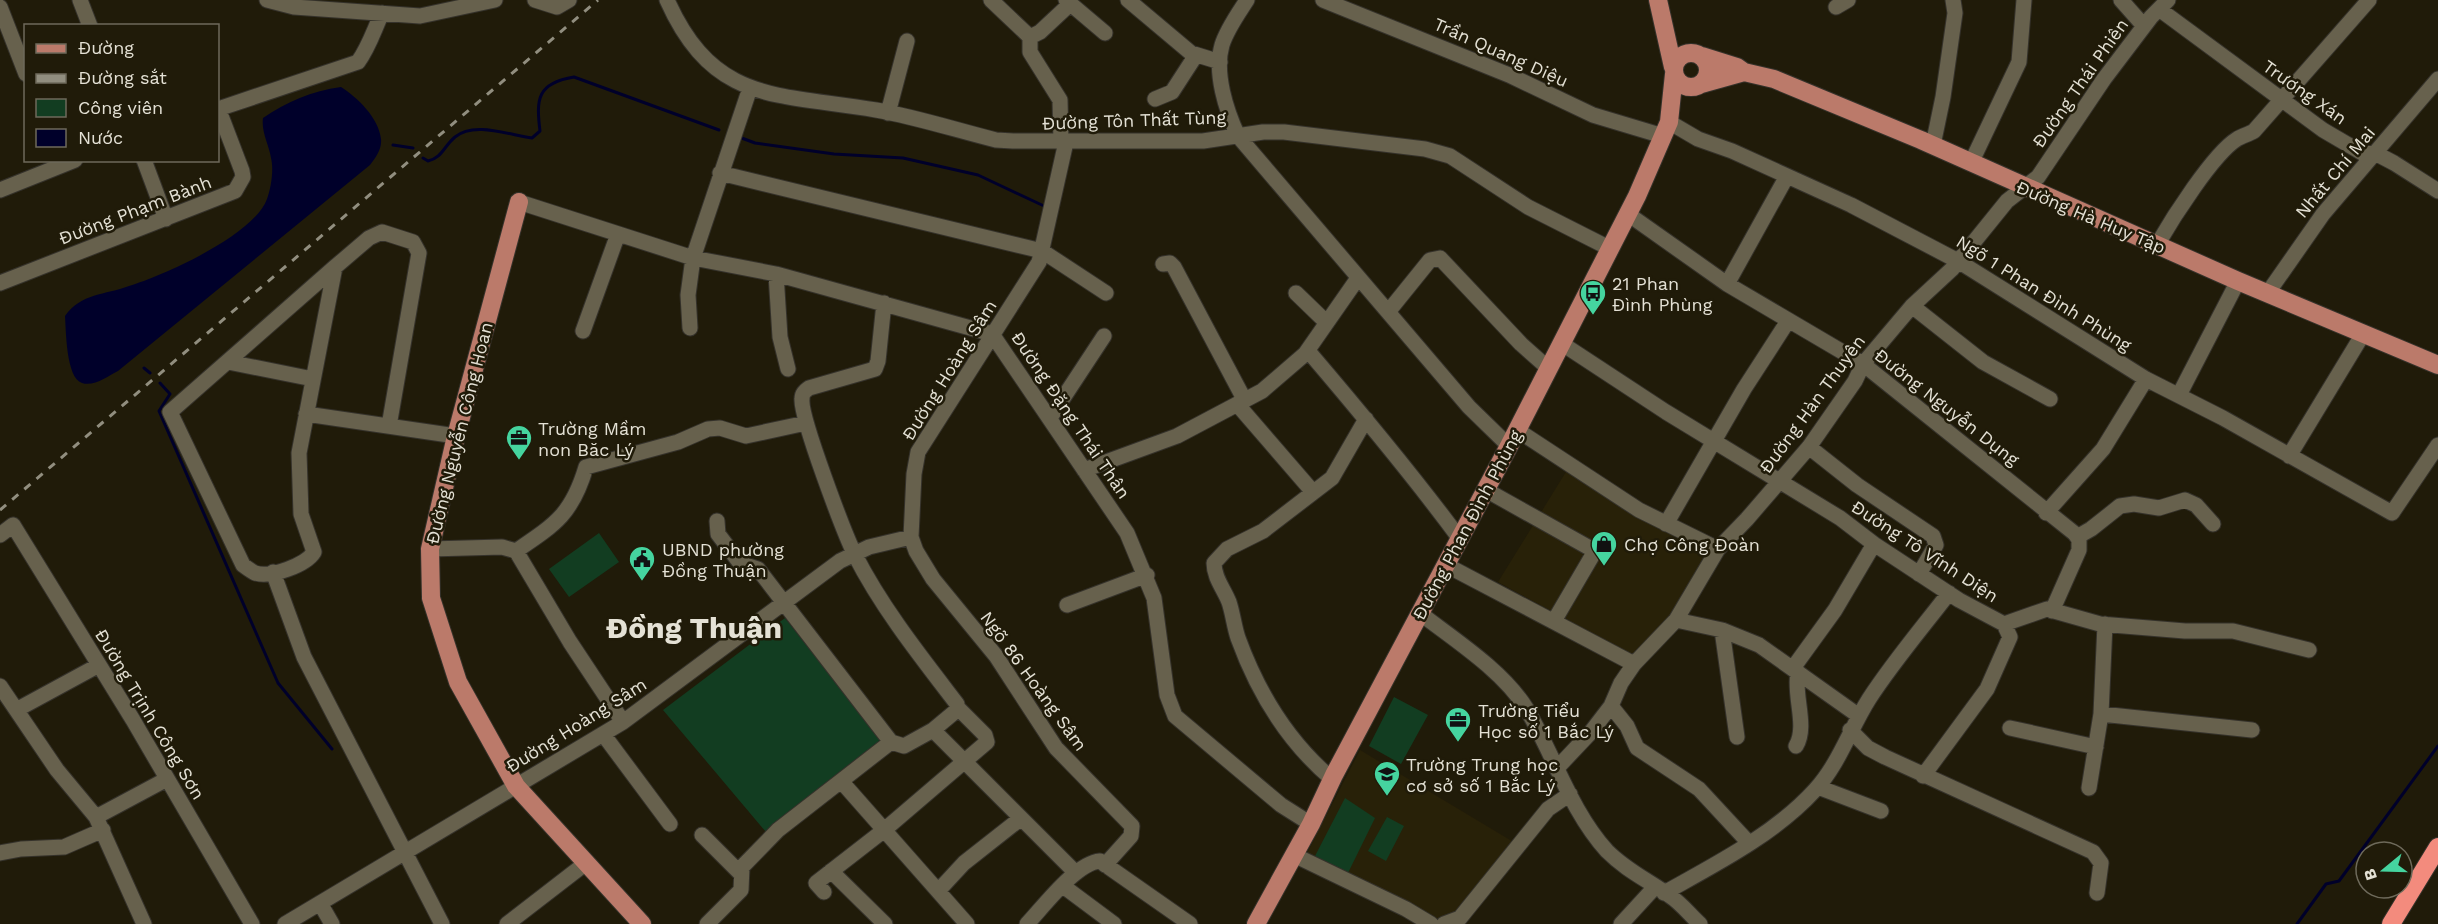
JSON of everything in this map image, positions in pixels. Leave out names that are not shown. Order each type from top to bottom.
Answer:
[{"type":"highway","points":[[2391,924],[2438,847]]},
{"type":"main road","name":"Đường Phan Đình Phùng","points":[[1659,6],[1674,70],[1666,129]]},
{"type":"main road","points":[[1659,6],[1676,36],[1697,54],[1708,71],[1699,85],[1681,84],[1674,70],[1680,56],[1697,54]]},
{"type":"main road","name":"Đường Hà Huy Tập","points":[[1697,54],[1737,67],[1743,72]]},
{"type":"main road","name":"Đường Hà Huy Tập","points":[[1699,85],[1743,72],[1758,73],[1774,79],[1933,145],[2023,188],[2267,294],[2438,365]]},
{"type":"main road","name":"Đường Phan Đình Phùng","points":[[1256,924],[1311,824],[1332,779],[1513,438],[1628,214],[1666,129],[1699,85]]},
{"type":"main road","name":"Đường Nguyễn Công Hoan","points":[[519,202],[456,436],[430,549],[431,598],[458,682],[516,786],[642,924]]},
{"type":"street","points":[[80,0],[89,24]]},
{"type":"street","points":[[267,0],[294,7],[375,9],[420,16],[495,0]]},
{"type":"street","points":[[535,0],[557,7],[569,0]]},
{"type":"street","name":"Đường Tôn Thất Tùng","points":[[667,0],[698,52],[721,73],[750,88],[771,95],[888,113],[996,140],[1203,141],[1238,136],[1469,407],[1513,438],[1666,524],[1718,549]]},
{"type":"street","points":[[991,0],[1029,37],[1040,32],[1072,2],[1105,33]]},
{"type":"street","points":[[1128,0],[1196,55],[1220,62]]},
{"type":"street","points":[[1247,0],[1222,45],[1220,62],[1226,112],[1238,136],[1284,132],[1440,152],[1450,156],[1534,210],[1609,248]]},
{"type":"street","name":"Trần Quang Diệu","points":[[1323,0],[1509,75],[1593,115],[1666,129]]},
{"type":"street","points":[[1933,145],[1943,97],[1954,13],[1953,0]]},
{"type":"street","points":[[1971,163],[2019,62],[2024,0]]},
{"type":"street","points":[[2121,0],[2144,26]]},
{"type":"street","points":[[2157,245],[2176,213],[2224,151],[2236,139],[2254,131],[2370,0]]},
{"type":"street","name":"Đường Thái Phiên","points":[[2023,188],[2038,177],[2084,106],[2163,4]]},
{"type":"street","name":"Trương Xán","points":[[2163,4],[2281,101],[2352,148],[2364,154],[2376,153],[2436,185]]},
{"type":"street","points":[[0,7],[24,69]]},
{"type":"street","points":[[219,108],[358,62],[367,50],[375,9]]},
{"type":"street","name":"Đường Hoàng Sâm","points":[[285,924],[623,722],[840,561],[869,547],[911,537],[914,474],[918,452],[992,334],[1031,277],[1042,251],[1063,142],[1060,100],[1030,52],[1029,37]]},
{"type":"street","points":[[888,113],[907,41]]},
{"type":"street","points":[[1155,99],[1172,92],[1196,55]]},
{"type":"street","name":"Nhất Chí Mai","points":[[2267,294],[2323,214],[2438,80]]},
{"type":"street","points":[[690,328],[688,289],[693,258],[750,88]]},
{"type":"street","name":"Đường Phạm Bành","points":[[1,278],[166,219],[230,193],[240,185],[242,171],[219,111]]},
{"type":"street","name":"Ngõ 1 Phan Đình Phùng","points":[[1666,129],[1698,139],[1787,176],[1851,205],[1958,261],[2146,380],[2179,395],[2391,513],[2438,446]]},
{"type":"street","points":[[145,162],[166,219]]},
{"type":"street","points":[[0,190],[59,163]]},
{"type":"street","points":[[720,173],[1042,251],[1106,293]]},
{"type":"street","points":[[1727,284],[1787,176]]},
{"type":"street","name":"Đường Hàn Thuyên","points":[[1558,767],[1591,732],[1611,706],[1621,683],[1634,664],[1676,620],[1718,549],[1809,447],[1855,381],[1863,364],[1912,306],[1958,261],[2007,201],[2023,188]]},
{"type":"street","name":"Đường Đặng Thái Thân","points":[[519,202],[693,258],[776,274],[992,334],[1127,533],[1147,575],[1154,598],[1167,695],[1175,716],[1281,805],[1311,824]]},
{"type":"street","name":"Đường Nguyễn Dụng","points":[[1628,214],[1727,284],[1863,364],[1937,425],[1970,448],[2077,537]]},
{"type":"street","points":[[335,267],[299,453],[301,514],[314,552],[309,559],[264,575],[254,573],[243,565],[170,412],[335,267],[369,238],[382,232],[413,242],[419,253],[389,426]]},
{"type":"street","points":[[583,331],[618,234]]},
{"type":"street","points":[[1388,312],[1430,260],[1440,258],[1521,344],[1548,368]]},
{"type":"street","points":[[1163,264],[1170,263],[1174,267],[1241,402],[1313,492]]},
{"type":"street","points":[[776,274],[780,337],[788,369]]},
{"type":"street","points":[[1084,470],[1177,436],[1263,390],[1305,354],[1358,278]]},
{"type":"street","points":[[2179,395],[2238,281]]},
{"type":"street","points":[[1296,293],[1326,322]]},
{"type":"street","points":[[824,892],[816,883],[964,764],[987,740],[958,708],[873,586],[855,554],[806,423],[802,399],[804,392],[809,388],[875,369],[878,361],[884,303]]},
{"type":"street","points":[[1912,306],[1983,362],[2050,399]]},
{"type":"street","points":[[1666,524],[1713,441],[1788,321]]},
{"type":"street","points":[[2289,456],[2363,334]]},
{"type":"street","points":[[1050,418],[1104,336]]},
{"type":"street","name":"Đường Tô Vĩnh Diện","points":[[1561,343],[1713,441],[1840,518],[1919,574],[2004,624],[2047,609],[2105,624],[2185,631],[2233,631],[2309,650]]},
{"type":"street","points":[[1305,354],[1309,352],[1366,419],[1460,539]]},
{"type":"street","points":[[228,362],[313,379]]},
{"type":"street","points":[[2046,513],[2103,449],[2146,380]]},
{"type":"street","points":[[306,414],[456,436]]},
{"type":"street","points":[[1332,779],[1302,752],[1271,709],[1239,640],[1229,602],[1216,575],[1215,563],[1232,546],[1272,525],[1332,478],[1366,419]]},
{"type":"street","points":[[516,551],[548,530],[565,513],[577,496],[586,467],[678,442],[708,429],[720,428],[746,435],[806,423]]},
{"type":"street","points":[[1809,447],[1857,485],[1933,536],[1936,545],[1919,574]]},
{"type":"street","points":[[1486,490],[1595,550],[1554,621]]},
{"type":"street","points":[[2052,610],[2079,550],[2077,537],[2120,506],[2128,504],[2159,508],[2185,500],[2196,505],[2213,524]]},
{"type":"street","points":[[717,520],[720,538],[740,563],[758,569],[783,605],[891,742],[904,746],[933,730],[958,708]]},
{"type":"street","name":"Đường Trịnh Công Sơn","points":[[0,535],[13,525],[99,665],[252,924]]},
{"type":"street","name":"Ngõ 86 Hoàng Sâm","points":[[911,537],[933,579],[996,656],[1056,748],[1132,826],[1131,836],[1105,865]]},
{"type":"street","points":[[1796,746],[1801,735],[1796,670],[1874,544]]},
{"type":"street","points":[[430,549],[502,547],[516,551],[570,642],[623,722]]},
{"type":"street","points":[[1446,565],[1634,664]]},
{"type":"street","points":[[273,572],[304,657],[442,924]]},
{"type":"street","points":[[1067,605],[1147,575]]},
{"type":"street","points":[[1621,924],[1659,890],[1749,843],[1794,811],[1818,787],[1829,774],[1859,716],[1949,593]]},
{"type":"street","points":[[1421,614],[1486,666],[1524,706],[1558,767],[1583,819],[1607,850],[1638,878],[1659,890],[1700,924]]},
{"type":"street","points":[[1676,620],[1722,630],[1759,645],[1859,716]]},
{"type":"street","points":[[1923,776],[1987,689],[2010,638],[2004,624]]},
{"type":"street","points":[[2088,788],[2101,714],[2105,624]]},
{"type":"street","points":[[1722,630],[1737,737]]},
{"type":"street","points":[[18,709],[99,665]]},
{"type":"street","points":[[0,686],[18,709],[57,770],[100,824],[144,924]]},
{"type":"street","points":[[1611,706],[1627,726],[1637,748],[1699,789],[1749,843]]},
{"type":"street","points":[[2101,714],[2252,730]]},
{"type":"street","points":[[2010,728],[2096,747]]},
{"type":"street","points":[[933,730],[964,764],[1076,873]]},
{"type":"street","points":[[1850,730],[1868,748],[1923,776],[2093,852],[2101,863],[2097,893]]},
{"type":"street","points":[[603,734],[670,824]]},
{"type":"street","points":[[707,924],[741,890],[742,867],[778,830],[891,742]]},
{"type":"street","points":[[0,853],[21,849],[64,847],[167,779]]},
{"type":"street","points":[[841,781],[967,924]]},
{"type":"street","points":[[1818,787],[1881,811]]},
{"type":"street","points":[[1444,924],[1460,918],[1548,809],[1570,794]]},
{"type":"street","points":[[939,890],[964,863],[1020,819]]},
{"type":"street","points":[[702,835],[741,874]]},
{"type":"street","points":[[1294,855],[1406,909],[1431,924]]},
{"type":"street","points":[[1027,924],[1076,873],[1093,861],[1100,861],[1190,924]]},
{"type":"street","points":[[507,924],[586,863]]},
{"type":"street","points":[[831,871],[885,924]]},
{"type":"street","points":[[1063,886],[1114,924]]},
{"type":"street","points":[[320,903],[332,924]]},
{"type":"shaded area","name":"Chợ Công Đoàn","points":[[1569,467],[1709,552],[1673,615],[1635,657],[1498,582]]},
{"type":"shaded area","name":"Trường Trung học cơ sở số 1 Bắc Lý","points":[[1360,750],[1515,843],[1465,909],[1439,920],[1306,855]]},
{"type":"green space","points":[[599,533],[619,562],[569,597],[549,569]]},
{"type":"green space","points":[[785,618],[883,742],[766,832],[663,710]]},
{"type":"green space","points":[[1394,697],[1428,715],[1401,764],[1369,746]]},
{"type":"green space","points":[[1345,798],[1375,818],[1348,873],[1315,856]]},
{"type":"green space","points":[[1387,817],[1404,826],[1386,861],[1368,851]]},
{"type":"water","points":[[341,87],[354,96],[366,109],[379,131],[381,146],[370,165],[118,371],[91,384],[82,383],[77,379],[70,363],[67,342],[65,316],[71,308],[86,299],[164,273],[207,252],[245,226],[259,213],[267,199],[271,184],[272,163],[263,128],[263,118],[300,98]]},
{"type":"waterway","points":[[423,158],[428,161],[433,159],[455,137],[472,130],[492,130],[532,138],[540,131],[539,101],[546,88],[553,83],[574,77],[719,130]]},
{"type":"waterway","points":[[739,137],[755,143],[834,154],[903,158],[978,175],[1044,206]]},
{"type":"waterway","points":[[393,145],[413,148]]},
{"type":"waterway","points":[[144,368],[150,373]]},
{"type":"waterway","points":[[160,383],[170,394],[159,411],[278,683],[332,749]]},
{"type":"waterway","points":[[2297,924],[2326,884],[2339,881],[2438,746]]},
{"type":"railway","points":[[0,510],[598,0]]},
{"type":"place","name":"21 Phan Đình Phùng","points":[[1593,316]]},
{"type":"place","name":"Trường Mầm non Băc Lý","points":[[519,461]]},
{"type":"place","name":"Chợ Công Đoàn","points":[[1604,567]]},
{"type":"place","name":"UBND phường Đồng Thuận","points":[[642,582]]},
{"type":"place","name":"Trường Tiểu Học số 1 Bắc Lý","points":[[1458,743]]},
{"type":"place","name":"Trường Trung học cơ sở số 1 Bắc Lý","points":[[1387,797]]},
{"type":"district","name":"Đồng Thuận","points":[[694,627]]}]
